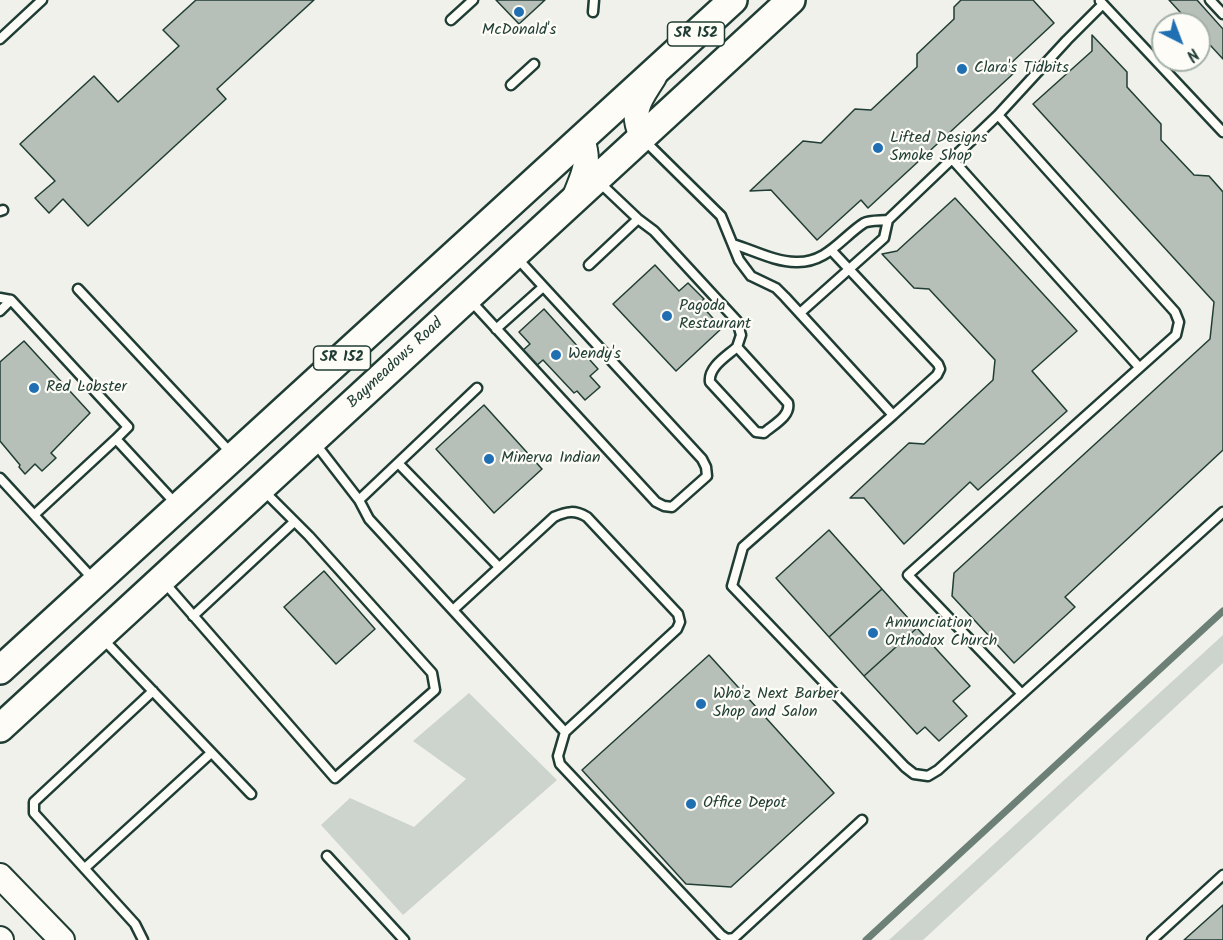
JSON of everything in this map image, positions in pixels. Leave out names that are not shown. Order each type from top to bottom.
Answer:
[{"type":"main road","name":"Baymeadows Road","points":[[0,728],[791,0]]},
{"type":"main road","name":"SR 152","points":[[0,670],[660,68],[724,5]]},
{"type":"main road","points":[[642,137],[635,122],[638,103],[660,68]]},
{"type":"main road","points":[[574,200],[587,164],[587,153],[582,139]]},
{"type":"main road","points":[[0,876],[62,940]]},
{"type":"lane","points":[[0,39],[42,0]]},
{"type":"lane","points":[[451,20],[473,0]]},
{"type":"lane","points":[[592,12],[594,0]]},
{"type":"lane","points":[[1210,0],[1223,14]]},
{"type":"lane","points":[[800,313],[884,238],[888,220],[998,115],[1101,2],[1223,132]]},
{"type":"lane","points":[[511,85],[534,64]]},
{"type":"lane","points":[[998,115],[1175,312],[1179,321],[1176,335],[908,575],[1022,694]]},
{"type":"lane","points":[[642,137],[721,216],[739,260],[751,276],[776,288],[893,415]]},
{"type":"lane","points":[[952,159],[1139,367]]},
{"type":"lane","points":[[597,180],[654,231],[737,321],[741,335],[736,347],[714,368],[709,378],[710,382],[756,432],[764,433],[787,413],[788,403],[736,347]]},
{"type":"lane","points":[[589,265],[638,219]]},
{"type":"lane","points":[[733,244],[777,260],[797,262],[814,260],[832,250],[866,222],[888,220]]},
{"type":"lane","points":[[832,250],[938,364],[940,369],[938,375],[743,547],[732,586],[904,767],[914,774],[928,776],[938,770],[1223,512]]},
{"type":"lane","points":[[468,298],[656,502],[672,507],[698,484],[706,476],[706,467],[702,459],[514,255]]},
{"type":"lane","points":[[496,329],[543,287]]},
{"type":"lane","points":[[78,289],[234,456]]},
{"type":"lane","points":[[0,298],[11,300],[128,428],[34,515]]},
{"type":"lane","points":[[0,311],[11,300]]},
{"type":"lane","points":[[359,500],[477,388]]},
{"type":"lane","points":[[116,439],[178,507]]},
{"type":"lane","points":[[313,440],[359,500],[369,519],[566,732]]},
{"type":"lane","points":[[398,463],[499,567]]},
{"type":"lane","points":[[0,478],[96,582]]},
{"type":"lane","points":[[161,579],[335,778],[435,690],[432,673],[261,487]]},
{"type":"lane","points":[[453,610],[554,517],[566,511],[578,512],[588,517],[678,614],[680,622],[677,629],[566,732],[558,756],[560,764],[721,935],[728,939],[734,938],[862,820]]},
{"type":"lane","points":[[193,616],[294,522]]},
{"type":"lane","points":[[100,635],[251,794]]},
{"type":"lane","points":[[143,940],[135,924],[34,813],[34,802],[153,691]]},
{"type":"lane","points":[[85,868],[211,753]]},
{"type":"lane","points":[[327,856],[404,940]]},
{"type":"lane","points":[[1152,940],[1223,875]]},
{"type":"shaded area","points":[[1223,635],[1223,663],[923,940],[889,940]]},
{"type":"shaded area","points":[[469,693],[557,780],[403,915],[321,825],[350,798],[414,827],[466,779],[413,741]]},
{"type":"building","points":[[196,0],[314,0],[217,89],[226,99],[88,226],[63,199],[49,213],[35,198],[55,181],[20,144],[94,76],[118,102],[179,46],[163,30]]},
{"type":"building","name":"McDonald's","points":[[496,0],[545,0],[519,24]]},
{"type":"building","points":[[961,0],[1033,0],[1054,23],[1009,65],[1015,72],[868,208],[861,200],[817,240],[771,190],[750,191],[803,141],[821,143],[855,109],[871,110],[917,67],[917,54],[954,19],[954,7]]},
{"type":"building","points":[[1169,0],[1197,0],[1208,12],[1180,12]]},
{"type":"building","points":[[1211,16],[1223,29],[1223,59],[1211,46]]},
{"type":"building","points":[[1092,35],[1127,72],[1127,87],[1161,124],[1161,140],[1194,175],[1209,176],[1223,192],[1223,450],[1065,597],[1075,607],[1014,663],[952,596],[954,573],[1210,339],[1214,302],[1033,104],[1092,51]]},
{"type":"building","points":[[955,198],[1077,331],[1032,371],[1067,411],[978,490],[970,482],[904,544],[864,498],[850,498],[909,443],[924,444],[993,380],[995,360],[929,289],[914,288],[882,254],[897,251]]},
{"type":"building","name":"Pagoda Restaurant","points":[[655,265],[679,291],[688,283],[704,299],[699,303],[722,328],[676,371],[613,304]]},
{"type":"building","name":"Wendy's","points":[[544,309],[598,369],[590,376],[600,387],[585,400],[577,391],[574,393],[543,360],[536,366],[522,351],[530,344],[519,332]]},
{"type":"building","name":"Red Lobster","points":[[24,341],[90,413],[51,453],[56,458],[42,471],[35,464],[25,474],[0,441],[0,362]]},
{"type":"building","name":"Minerva Indian","points":[[484,405],[542,469],[494,513],[436,449]]},
{"type":"building","points":[[829,530],[882,589],[829,637],[776,578]]},
{"type":"building","points":[[324,571],[375,629],[336,664],[284,607]]},
{"type":"building","name":"Annunciation Orthodox Church","points":[[882,589],[917,628],[864,676],[829,637]]},
{"type":"building","points":[[917,628],[970,686],[953,701],[967,716],[939,741],[925,727],[917,734],[864,676]]},
{"type":"building","points":[[709,655],[834,793],[731,887],[686,884],[582,770]]},
{"type":"building","points":[[1223,905],[1223,940],[1184,940]]},
{"type":"waterway","points":[[866,940],[1223,611]]},
{"type":"place","name":"McDonald's","points":[[519,12]]},
{"type":"place","name":"Clara's Tidbits","points":[[962,69]]},
{"type":"place","name":"Lifted Designs Smoke Shop","points":[[878,148]]},
{"type":"place","name":"Pagoda Restaurant","points":[[667,316]]},
{"type":"place","name":"Wendy's","points":[[556,355]]},
{"type":"place","name":"Red Lobster","points":[[34,388]]},
{"type":"place","name":"Minerva Indian","points":[[489,459]]},
{"type":"place","name":"Annunciation Orthodox Church","points":[[873,633]]},
{"type":"place","name":"Who'z Next Barber Shop and Salon","points":[[701,704]]},
{"type":"place","name":"Office Depot","points":[[691,804]]}]
